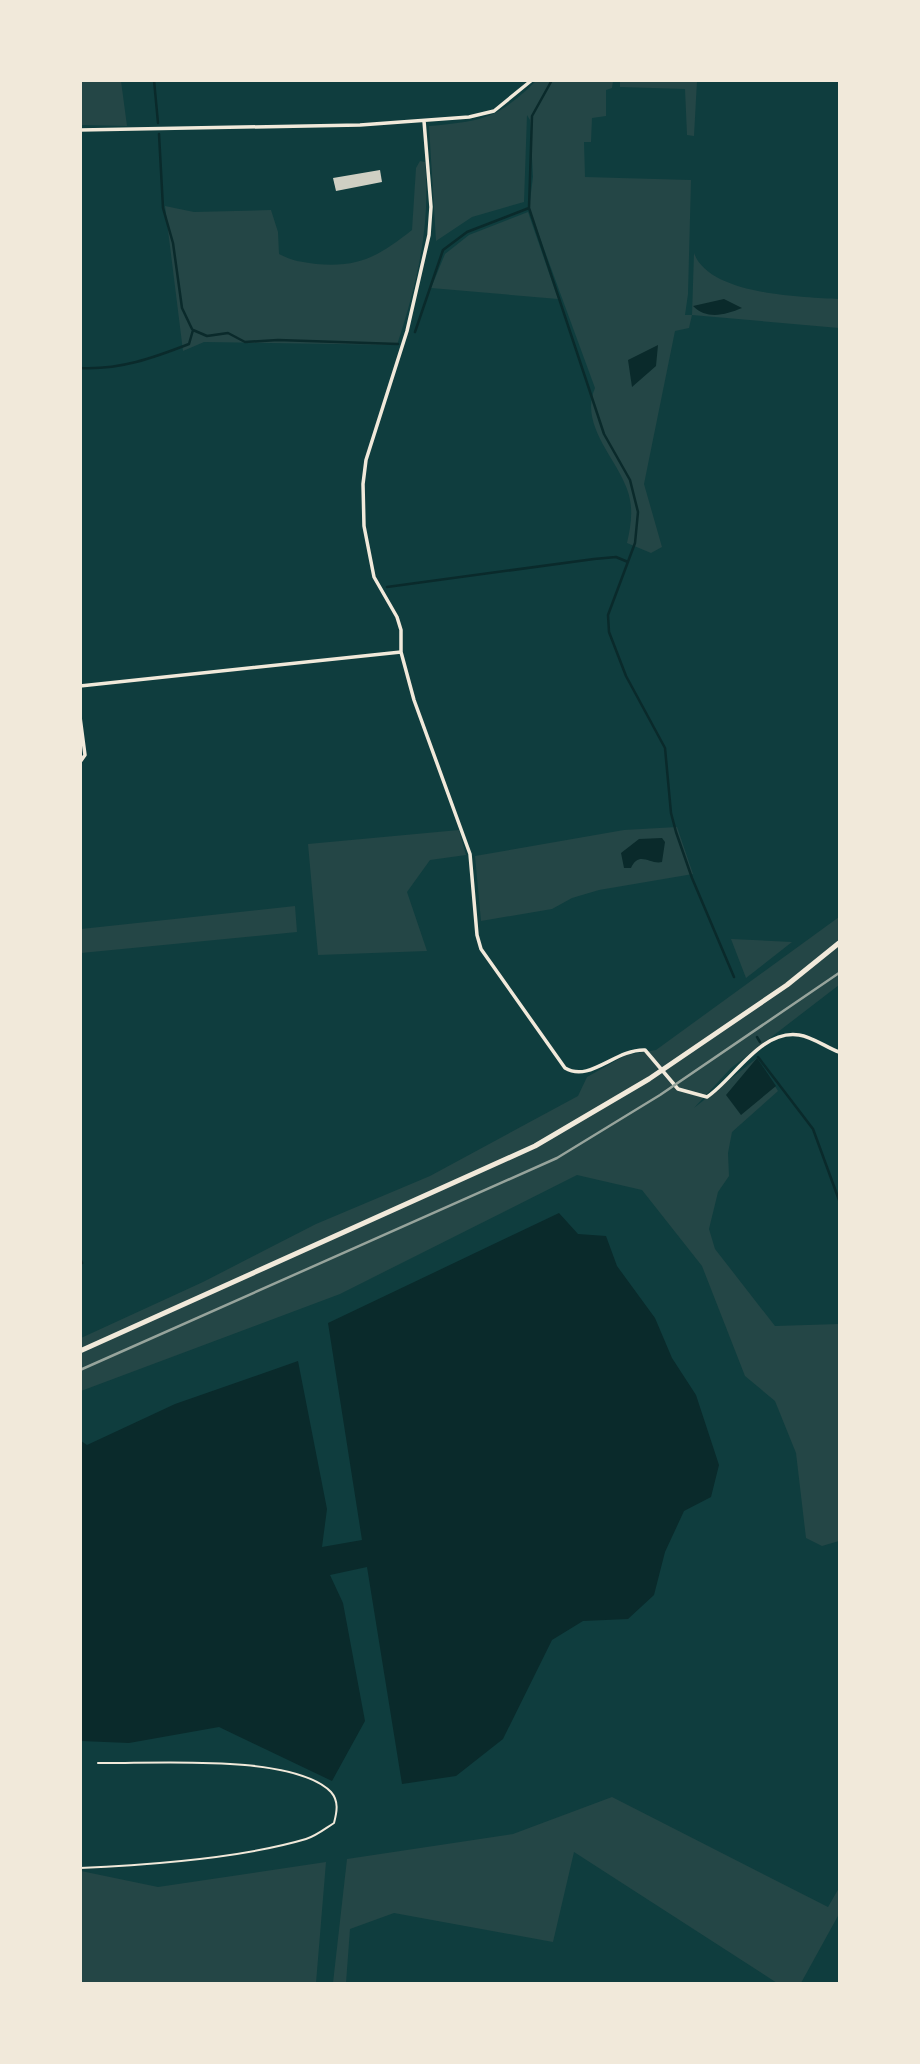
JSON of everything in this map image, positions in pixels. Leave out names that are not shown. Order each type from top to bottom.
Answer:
[{"type":"main road","points":[[80,1351],[489,1169],[582,1120],[676,1062],[787,985],[839,943]]},
{"type":"street","points":[[80,130],[360,125],[424,121],[494,111],[532,80]]},
{"type":"street","points":[[424,121],[432,206],[429,235],[419,287],[372,441],[363,484],[367,555],[374,576],[397,617],[401,630],[401,652],[414,700],[470,855],[477,935],[481,949],[565,1068],[573,1073],[589,1071],[626,1050],[645,1049],[678,1089],[707,1097],[755,1052],[785,1036],[803,1036],[839,1052]]},
{"type":"street","points":[[80,686],[401,652]]},
{"type":"street","points":[[80,718],[85,755],[80,762]]},
{"type":"lane","points":[[80,1868],[203,1856],[309,1838],[334,1822],[338,1808],[332,1793],[308,1778],[254,1766],[195,1760],[98,1763]]},
{"type":"shaded area","points":[[81,80],[121,81],[127,126],[81,125]]},
{"type":"shaded area","points":[[536,81],[613,81],[612,88],[606,90],[606,116],[592,118],[591,142],[584,142],[585,177],[691,180],[685,315],[692,315],[689,328],[675,331],[644,484],[662,547],[651,553],[627,543],[631,503],[627,489],[595,428],[591,401],[595,388],[529,208],[533,177],[530,120],[527,115],[524,202],[472,217],[436,241],[429,126],[488,116],[510,103]]},
{"type":"shaded area","points":[[620,81],[697,81],[694,136],[687,135],[685,89],[620,87]]},
{"type":"shaded area","points":[[420,161],[425,162],[424,232],[411,300],[397,345],[204,342],[183,351],[165,206],[194,212],[271,210],[278,232],[279,254],[306,263],[331,265],[357,262],[389,247],[412,230],[416,168]]},
{"type":"shaded area","points":[[528,212],[558,299],[431,288],[445,254],[469,235]]},
{"type":"shaded area","points":[[694,253],[703,267],[718,278],[736,285],[780,295],[839,299],[839,328],[692,315]]},
{"type":"shaded area","points":[[724,299],[742,308],[710,315],[693,306]]},
{"type":"shaded area","points":[[658,345],[656,366],[632,387],[628,360]]},
{"type":"shaded area","points":[[677,827],[693,874],[599,890],[572,898],[552,909],[481,921],[475,856],[624,830]]},
{"type":"shaded area","points":[[459,830],[466,855],[430,860],[407,892],[427,951],[318,955],[308,844]]},
{"type":"shaded area","points":[[662,838],[665,842],[662,862],[641,859],[631,868],[624,868],[621,853],[639,839]]},
{"type":"shaded area","points":[[295,906],[297,932],[81,953],[81,929]]},
{"type":"shaded area","points":[[839,917],[839,985],[731,1068],[694,1108],[757,1058],[778,1091],[732,1132],[728,1153],[729,1176],[718,1192],[709,1229],[715,1249],[775,1326],[839,1324],[839,1541],[822,1546],[806,1538],[796,1453],[775,1401],[745,1376],[702,1266],[642,1190],[577,1175],[340,1294],[81,1391],[81,1338],[203,1282],[316,1224],[430,1176],[578,1096],[587,1077],[626,1055],[656,1050]]},
{"type":"shaded area","points":[[731,939],[792,942],[746,978]]},
{"type":"shaded area","points":[[757,1058],[776,1086],[741,1115],[726,1095]]},
{"type":"shaded area","points":[[559,1213],[578,1234],[606,1236],[617,1266],[655,1318],[672,1358],[696,1395],[719,1465],[711,1497],[684,1511],[665,1552],[654,1595],[628,1619],[583,1621],[552,1640],[503,1739],[456,1776],[402,1784],[367,1567],[330,1575],[343,1603],[365,1721],[332,1781],[219,1727],[129,1743],[81,1741],[81,1441],[87,1445],[175,1404],[298,1361],[327,1509],[322,1547],[362,1540],[328,1323]]},
{"type":"shaded area","points":[[612,1797],[828,1907],[839,1888],[839,1914],[801,1983],[777,1983],[574,1852],[553,1942],[394,1913],[350,1929],[346,1983],[333,1983],[347,1859],[513,1834]]},
{"type":"shaded area","points":[[326,1862],[316,1983],[81,1983],[81,1871],[158,1887]]},
{"type":"building","points":[[380,170],[382,182],[336,191],[333,178]]},
{"type":"waterway","points":[[154,80],[158,123]]},
{"type":"waterway","points":[[415,332],[443,250],[467,232],[529,208],[532,116],[552,80]]},
{"type":"waterway","points":[[159,134],[163,208],[173,243],[182,308],[192,329]]},
{"type":"waterway","points":[[529,208],[604,434],[630,480],[638,512],[635,543],[608,615],[609,632],[626,676],[665,748],[671,813],[676,832],[692,878],[734,977]]},
{"type":"waterway","points":[[80,368],[123,365],[162,354],[189,344],[193,330],[207,336],[228,333],[245,342],[278,340],[398,344]]},
{"type":"waterway","points":[[387,587],[594,559],[616,557],[628,562]]},
{"type":"waterway","points":[[757,1037],[760,1042]]},
{"type":"waterway","points":[[758,1057],[813,1129],[839,1200]]},
{"type":"waterway","points":[[80,1258],[82,1263]]},
{"type":"railway","points":[[80,1370],[557,1158],[660,1095],[839,973]]}]
